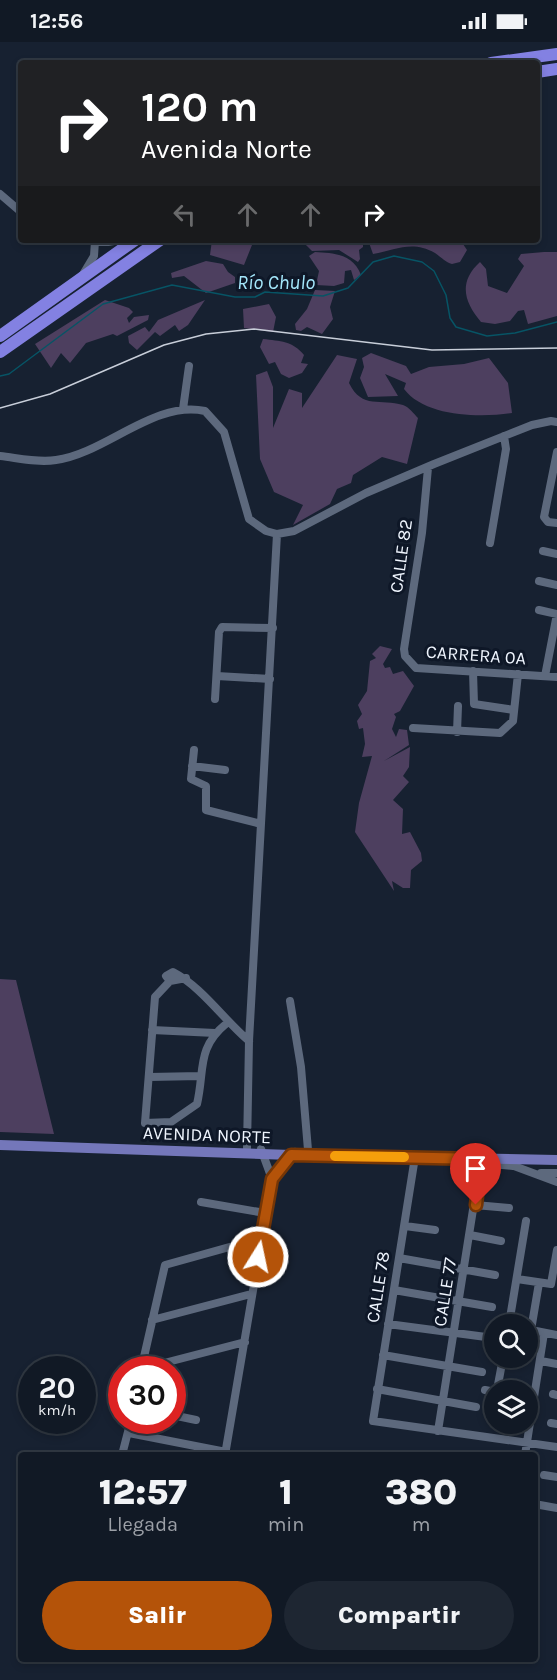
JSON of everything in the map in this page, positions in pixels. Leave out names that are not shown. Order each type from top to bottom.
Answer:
[{"type":"highway","points":[[513,60],[557,54]]},
{"type":"highway","points":[[540,72],[557,69]]},
{"type":"highway","points":[[0,336],[131,243]]},
{"type":"highway","points":[[0,352],[156,243]]},
{"type":"main road","name":"AVENIDA NORTE","points":[[0,1140],[247,1148],[262,1151]]},
{"type":"main road","name":"AVENIDA NORTE","points":[[0,1145],[557,1155]]},
{"type":"main road","name":"AVENIDA NORTE","points":[[299,1152],[481,1161],[557,1160]]},
{"type":"street","points":[[0,194],[18,209]]},
{"type":"street","points":[[82,278],[83,270],[94,256],[91,243]]},
{"type":"street","points":[[183,409],[189,366]]},
{"type":"street","points":[[0,456],[55,460],[83,453],[158,417],[183,409],[204,411],[218,423],[224,432],[246,514],[253,523],[266,531],[277,534],[294,531],[366,493],[504,436],[532,425],[557,422]]},
{"type":"street","points":[[490,543],[506,449],[504,436]]},
{"type":"street","points":[[557,452],[546,520],[557,523]]},
{"type":"street","name":"CALLE 82","points":[[405,649],[431,466]]},
{"type":"street","points":[[247,1148],[249,1041],[277,534]]},
{"type":"street","points":[[543,551],[557,554]]},
{"type":"street","points":[[539,581],[557,585]]},
{"type":"street","points":[[539,610],[557,614],[545,676]]},
{"type":"street","points":[[215,699],[219,632],[222,627],[273,628]]},
{"type":"street","name":"CARRERA 0A","points":[[405,649],[405,656],[416,668],[557,677]]},
{"type":"street","points":[[473,671],[474,704],[514,710]]},
{"type":"street","points":[[413,728],[500,733],[510,726],[518,674]]},
{"type":"street","points":[[217,676],[270,680]]},
{"type":"street","points":[[457,732],[458,706]]},
{"type":"street","points":[[194,750],[191,780],[206,788],[207,811],[261,824]]},
{"type":"street","points":[[192,766],[225,770]]},
{"type":"street","points":[[227,1023],[214,1033],[201,1059],[197,1104],[171,1122],[145,1123],[155,997],[170,981],[186,978],[227,1023],[249,1041]]},
{"type":"street","points":[[272,1179],[299,1152],[301,1067],[290,1001]]},
{"type":"street","points":[[152,1030],[214,1033]]},
{"type":"street","points":[[149,1077],[200,1076]]},
{"type":"street","points":[[226,1452],[272,1179],[262,1151]]},
{"type":"street","name":"CALLE 78","points":[[415,1157],[373,1421],[438,1431]]},
{"type":"street","points":[[504,1159],[514,1166]]},
{"type":"street","points":[[481,1161],[514,1166],[557,1182]]},
{"type":"street","name":"CALLE 77","points":[[438,1431],[466,1269],[481,1161]]},
{"type":"street","points":[[534,1173],[557,1173]]},
{"type":"street","points":[[201,1202],[266,1213]]},
{"type":"street","points":[[476,1205],[509,1208]]},
{"type":"street","points":[[511,1314],[526,1221]]},
{"type":"street","points":[[405,1226],[435,1230]]},
{"type":"street","points":[[470,1235],[501,1241]]},
{"type":"street","points":[[144,1356],[165,1265],[262,1238]]},
{"type":"street","points":[[517,1279],[551,1284],[557,1250]]},
{"type":"street","points":[[399,1258],[495,1275]]},
{"type":"street","points":[[539,1283],[531,1330],[557,1335]]},
{"type":"street","points":[[394,1290],[492,1307]]},
{"type":"street","points":[[152,1320],[251,1294]]},
{"type":"street","points":[[388,1324],[484,1337]]},
{"type":"street","points":[[525,1452],[544,1333]]},
{"type":"street","points":[[186,1357],[245,1342]]},
{"type":"street","points":[[383,1355],[482,1372]]},
{"type":"street","points":[[541,1361],[557,1364]]},
{"type":"street","points":[[377,1389],[445,1399],[476,1407]]},
{"type":"street","points":[[186,1418],[196,1420]]},
{"type":"street","points":[[438,1431],[557,1447]]},
{"type":"street","points":[[123,1452],[129,1434]]},
{"type":"street","points":[[134,1434],[217,1452]]},
{"type":"street","points":[[544,1475],[557,1478]]},
{"type":"street","points":[[540,1505],[557,1508]]},
{"type":"shaded area","points":[[212,243],[253,243],[244,265],[210,255]]},
{"type":"shaded area","points":[[304,243],[363,243],[363,247],[359,250],[358,262],[339,250],[312,251]]},
{"type":"shaded area","points":[[369,243],[462,243],[467,250],[460,262],[452,264],[435,253],[419,247],[404,247],[373,254]]},
{"type":"shaded area","points":[[315,252],[336,254],[348,259],[358,268],[361,275],[354,280],[351,270],[345,271],[344,283],[334,286],[316,285],[319,271],[309,256]]},
{"type":"shaded area","points":[[557,252],[557,316],[528,324],[524,310],[518,311],[510,321],[495,324],[481,322],[467,300],[466,292],[468,277],[480,262],[486,269],[488,286],[507,293],[524,266],[518,259],[521,254]]},
{"type":"shaded area","points":[[206,261],[223,264],[235,277],[235,283],[206,293],[184,276],[172,278],[171,273]]},
{"type":"shaded area","points":[[315,290],[335,291],[330,307],[333,319],[322,334],[307,327],[301,331],[296,330],[295,324],[307,309]]},
{"type":"shaded area","points":[[105,300],[129,308],[133,312],[127,318],[129,323],[134,317],[149,315],[148,320],[117,336],[113,334],[86,343],[70,363],[61,353],[51,368],[35,344]]},
{"type":"shaded area","points":[[205,300],[188,325],[179,331],[175,325],[160,336],[155,332],[137,350],[129,343],[128,336],[145,327],[149,332],[158,320]]},
{"type":"shaded area","points":[[269,304],[276,317],[273,332],[244,328],[243,309]]},
{"type":"shaded area","points":[[263,339],[286,342],[300,350],[304,355],[301,363],[308,364],[302,373],[289,378],[281,374],[275,362],[269,364],[260,347]]},
{"type":"shaded area","points":[[371,353],[406,366],[411,374],[429,367],[464,364],[489,358],[508,383],[512,413],[470,415],[439,410],[413,398],[404,389],[406,383],[385,374],[398,396],[368,397],[360,378],[364,367],[362,358]]},
{"type":"shaded area","points":[[337,355],[357,359],[349,383],[360,397],[373,402],[403,405],[418,418],[407,464],[382,457],[353,475],[351,483],[337,489],[330,504],[293,525],[303,505],[274,492],[260,459],[256,375],[267,371],[273,387],[273,428],[289,389],[302,393],[302,408]]},
{"type":"shaded area","points":[[380,646],[392,649],[383,664],[385,668],[390,667],[393,674],[403,671],[414,686],[400,711],[394,714],[396,717],[392,729],[396,737],[399,729],[407,730],[409,745],[384,761],[410,747],[409,767],[403,776],[409,782],[393,800],[403,809],[402,834],[410,832],[421,853],[422,861],[411,870],[410,888],[403,888],[392,881],[394,891],[355,832],[359,803],[372,756],[362,757],[365,744],[363,728],[359,729],[357,721],[362,714],[358,705],[367,691],[370,661],[376,658],[372,654]]},
{"type":"shaded area","points":[[0,979],[16,980],[54,1134],[0,1132]]},
{"type":"waterway","name":"Río Chulo","points":[[0,376],[9,374],[103,304],[172,285],[235,297],[255,297],[265,292],[323,296],[348,288],[373,262],[394,256],[422,262],[434,271],[446,295],[450,318],[456,327],[487,336],[515,333],[557,322]]},
{"type":"railway","points":[[0,408],[50,394],[164,345],[206,334],[254,329],[432,350],[557,348]]},
{"type":"slow traffic","points":[[335,1156],[404,1157]]},
{"type":"route","points":[[258,1257],[272,1179],[291,1155],[481,1159],[476,1205]]}]
